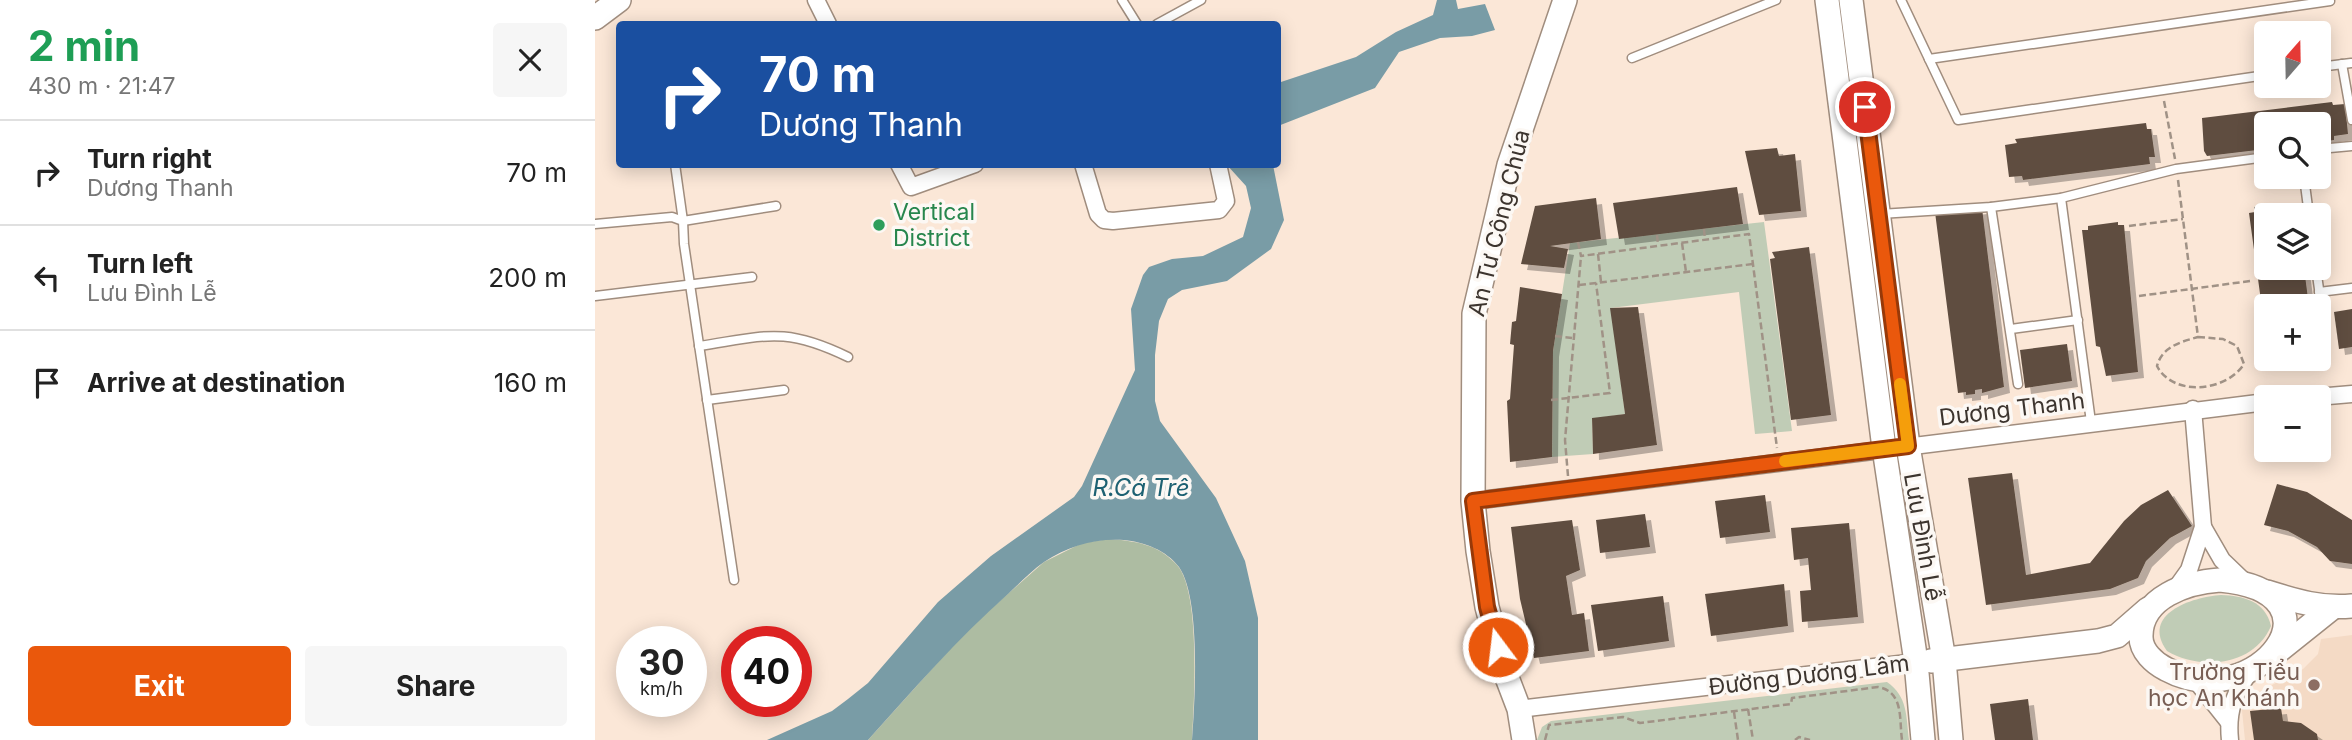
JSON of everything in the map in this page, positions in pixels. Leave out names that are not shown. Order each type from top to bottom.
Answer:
[{"type":"street","points":[[595,18],[619,0]]},
{"type":"street","points":[[816,0],[826,21]]},
{"type":"street","name":"An Tư Công Chúa","points":[[1524,740],[1519,709],[1503,667],[1487,607],[1473,501],[1473,314],[1509,165],[1566,0]]},
{"type":"street","name":"Lưu Đình Lễ","points":[[1827,0],[1884,448],[1916,662],[1923,740]]},
{"type":"street","name":"Lưu Đình Lễ","points":[[1851,0],[1908,446],[1944,660],[1951,740]]},
{"type":"street","points":[[904,168],[911,187],[964,168]]},
{"type":"street","points":[[1084,168],[1098,214],[1104,220],[1113,221],[1219,210],[1226,201],[1219,168]]},
{"type":"street","points":[[2331,396],[2352,394]]},
{"type":"street","name":"Dương Thanh","points":[[1473,501],[2254,403]]},
{"type":"street","points":[[2174,591],[2192,563],[2203,527],[2193,409]]},
{"type":"street","points":[[2203,527],[2222,560],[2279,604],[2285,619],[2284,639],[2239,689],[2228,721],[2230,740]]},
{"type":"street","points":[[2220,580],[2342,607],[2263,662],[2232,677],[2193,677],[2163,668],[2146,653],[2141,641],[2142,623],[2154,606],[2174,591],[2201,581],[2220,580]]},
{"type":"street","name":"Đường Dương Lâm","points":[[1519,709],[2098,641],[2117,635],[2154,606]]},
{"type":"street","name":"Đường Dương Lâm","points":[[2098,641],[2163,668]]},
{"type":"street","points":[[2193,677],[2228,721]]},
{"type":"lane","points":[[1122,0],[1135,21]]},
{"type":"lane","points":[[1162,21],[1201,0]]},
{"type":"lane","points":[[1632,58],[1776,0]]},
{"type":"lane","points":[[1901,0],[1958,120],[2254,77]]},
{"type":"lane","points":[[1929,59],[2330,1]]},
{"type":"lane","points":[[2347,63],[2352,120]]},
{"type":"lane","points":[[2331,148],[2352,146]]},
{"type":"lane","points":[[1880,214],[2061,198],[2176,169],[2254,159]]},
{"type":"lane","points":[[676,168],[690,287],[734,580]]},
{"type":"lane","points":[[2061,198],[2091,422]]},
{"type":"lane","points":[[595,225],[672,217],[683,221],[776,206]]},
{"type":"lane","points":[[1991,206],[2018,384]]},
{"type":"lane","points":[[595,296],[690,287],[752,277]]},
{"type":"lane","points":[[2318,280],[2319,292],[2352,288]]},
{"type":"lane","points":[[2011,329],[2078,320]]},
{"type":"lane","points":[[699,346],[790,335],[816,342],[848,357]]},
{"type":"lane","points":[[707,400],[784,390]]},
{"type":"path","points":[[2162,90],[2176,169],[2198,337]]},
{"type":"path","points":[[2129,226],[2183,219]]},
{"type":"path","points":[[1704,229],[1705,240]]},
{"type":"path","points":[[1581,256],[1749,234],[1779,462]]},
{"type":"path","points":[[1657,235],[1658,246]]},
{"type":"path","points":[[1570,489],[1565,440],[1581,256],[1578,242]]},
{"type":"path","points":[[1682,243],[1686,272]]},
{"type":"path","points":[[1598,254],[1601,283]]},
{"type":"path","points":[[1578,286],[1753,264]]},
{"type":"path","points":[[2139,296],[2250,281]]},
{"type":"path","points":[[1551,400],[1610,393],[1596,283]]},
{"type":"path","points":[[1555,336],[1572,338]]},
{"type":"path","points":[[2198,337],[2223,338],[2237,346],[2244,364],[2239,372],[2216,384],[2199,387],[2178,385],[2165,379],[2157,366],[2162,353],[2176,343],[2198,337]]},
{"type":"path","points":[[1545,740],[1549,724],[1623,717],[1640,723],[1791,704],[1792,698],[1878,687],[1890,690],[1897,698],[1902,740]]},
{"type":"path","points":[[1748,709],[1753,740]]},
{"type":"path","points":[[1734,712],[1738,740]]},
{"type":"path","points":[[1794,740],[1799,737],[1810,740]]},
{"type":"shaded area","name":"Trường Tiểu học An Khánh","points":[[2352,635],[2352,740],[2245,740],[2241,701],[2303,669],[2318,654],[2321,639]]},
{"type":"green space","points":[[1764,222],[1792,431],[1755,434],[1739,292],[1611,308],[1625,414],[1592,419],[1593,454],[1552,457],[1553,351],[1570,243]]},
{"type":"green space","points":[[1109,539],[1137,543],[1162,552],[1177,565],[1185,579],[1193,622],[1192,740],[868,740],[967,630],[1044,562],[1082,543]]},
{"type":"green space","points":[[2221,595],[2238,597],[2259,605],[2271,626],[2263,639],[2240,657],[2225,661],[2195,661],[2167,651],[2160,638],[2160,627],[2165,618],[2184,604]]},
{"type":"green space","points":[[1887,682],[1902,701],[1909,740],[1537,740],[1542,727],[1551,721]]},
{"type":"water","points":[[1437,0],[1456,0],[1458,9],[1485,4],[1495,30],[1472,36],[1440,38],[1399,52],[1375,88],[1281,125],[1281,82],[1356,57],[1396,32],[1433,15]]},
{"type":"water","name":"R.Cá Trê","points":[[1230,168],[1274,168],[1284,220],[1271,249],[1227,281],[1182,290],[1168,299],[1159,321],[1155,355],[1155,401],[1160,421],[1216,498],[1245,561],[1258,618],[1258,740],[1192,740],[1195,650],[1191,602],[1186,582],[1174,561],[1161,552],[1139,543],[1113,540],[1072,547],[1034,569],[953,647],[868,740],[767,740],[832,711],[848,699],[868,683],[938,602],[991,556],[1074,497],[1082,486],[1135,370],[1131,309],[1143,275],[1149,267],[1172,259],[1203,256],[1243,237],[1251,208],[1246,186]]},
{"type":"building","points":[[2332,102],[2333,105],[2345,104],[2348,134],[2334,136],[2334,140],[2331,140],[2331,112],[2254,112],[2254,150],[2207,156],[2204,151],[2202,118]]},
{"type":"building","points":[[2146,123],[2147,129],[2151,129],[2155,157],[2149,157],[2150,164],[2023,180],[2022,176],[2009,177],[2005,145],[2017,143],[2015,139]]},
{"type":"building","points":[[1777,148],[1779,156],[1795,154],[1801,211],[1759,215],[1745,151]]},
{"type":"building","points":[[1737,187],[1743,224],[1619,239],[1613,203]]},
{"type":"building","points":[[1596,198],[1601,239],[1550,246],[1568,249],[1564,268],[1521,264],[1535,206]]},
{"type":"building","points":[[1982,208],[2004,387],[1982,393],[1982,389],[1975,390],[1975,394],[1966,395],[1966,392],[1958,393],[1935,212]]},
{"type":"building","points":[[2254,212],[2254,250],[2249,213]]},
{"type":"building","points":[[2118,222],[2118,225],[2124,225],[2138,372],[2106,376],[2100,347],[2096,346],[2082,230],[2088,230],[2088,226]]},
{"type":"building","points":[[1809,247],[1831,415],[1791,420],[1770,259],[1775,258],[1772,252]]},
{"type":"building","points":[[2258,280],[2306,280],[2307,294],[2260,294]]},
{"type":"building","points":[[1520,287],[1562,294],[1553,351],[1552,457],[1510,462],[1507,401],[1510,399],[1514,345],[1510,344]]},
{"type":"building","points":[[1638,307],[1657,445],[1593,454],[1592,418],[1625,414],[1610,308]]},
{"type":"building","points":[[2352,309],[2352,347],[2339,349],[2334,312]]},
{"type":"building","points":[[2067,344],[2072,381],[2025,388],[2020,350]]},
{"type":"building","points":[[2012,473],[2026,575],[2090,563],[2124,521],[2141,505],[2168,490],[2192,526],[2170,538],[2146,561],[2138,578],[2110,589],[1986,605],[1968,478]]},
{"type":"building","points":[[2277,484],[2307,492],[2352,520],[2352,564],[2330,561],[2317,547],[2288,531],[2264,525]]},
{"type":"building","points":[[1765,495],[1770,532],[1720,538],[1715,501]]},
{"type":"building","points":[[1645,514],[1650,547],[1600,553],[1596,520]]},
{"type":"building","points":[[1572,520],[1580,570],[1566,576],[1572,615],[1584,613],[1589,651],[1534,658],[1520,599],[1511,527]]},
{"type":"building","points":[[1849,523],[1858,617],[1802,622],[1800,591],[1811,590],[1808,558],[1794,560],[1791,528]]},
{"type":"building","points":[[1784,584],[1788,626],[1711,636],[1705,594]]},
{"type":"building","points":[[1663,596],[1669,641],[1598,651],[1591,605]]},
{"type":"building","points":[[2028,699],[2033,740],[1995,740],[1990,704]]},
{"type":"building","points":[[2281,708],[2283,721],[2301,723],[2317,734],[2318,740],[2254,740],[2250,711]]},
{"type":"slow traffic","points":[[1785,461],[1908,446],[1900,384]]},
{"type":"place","name":"Vertical District","points":[[879,225]]},
{"type":"place","name":"Trường Tiểu học An Khánh","points":[[2314,685]]},
{"type":"route","points":[[1498,647],[1487,607],[1473,501],[1908,446],[1865,107]]}]
